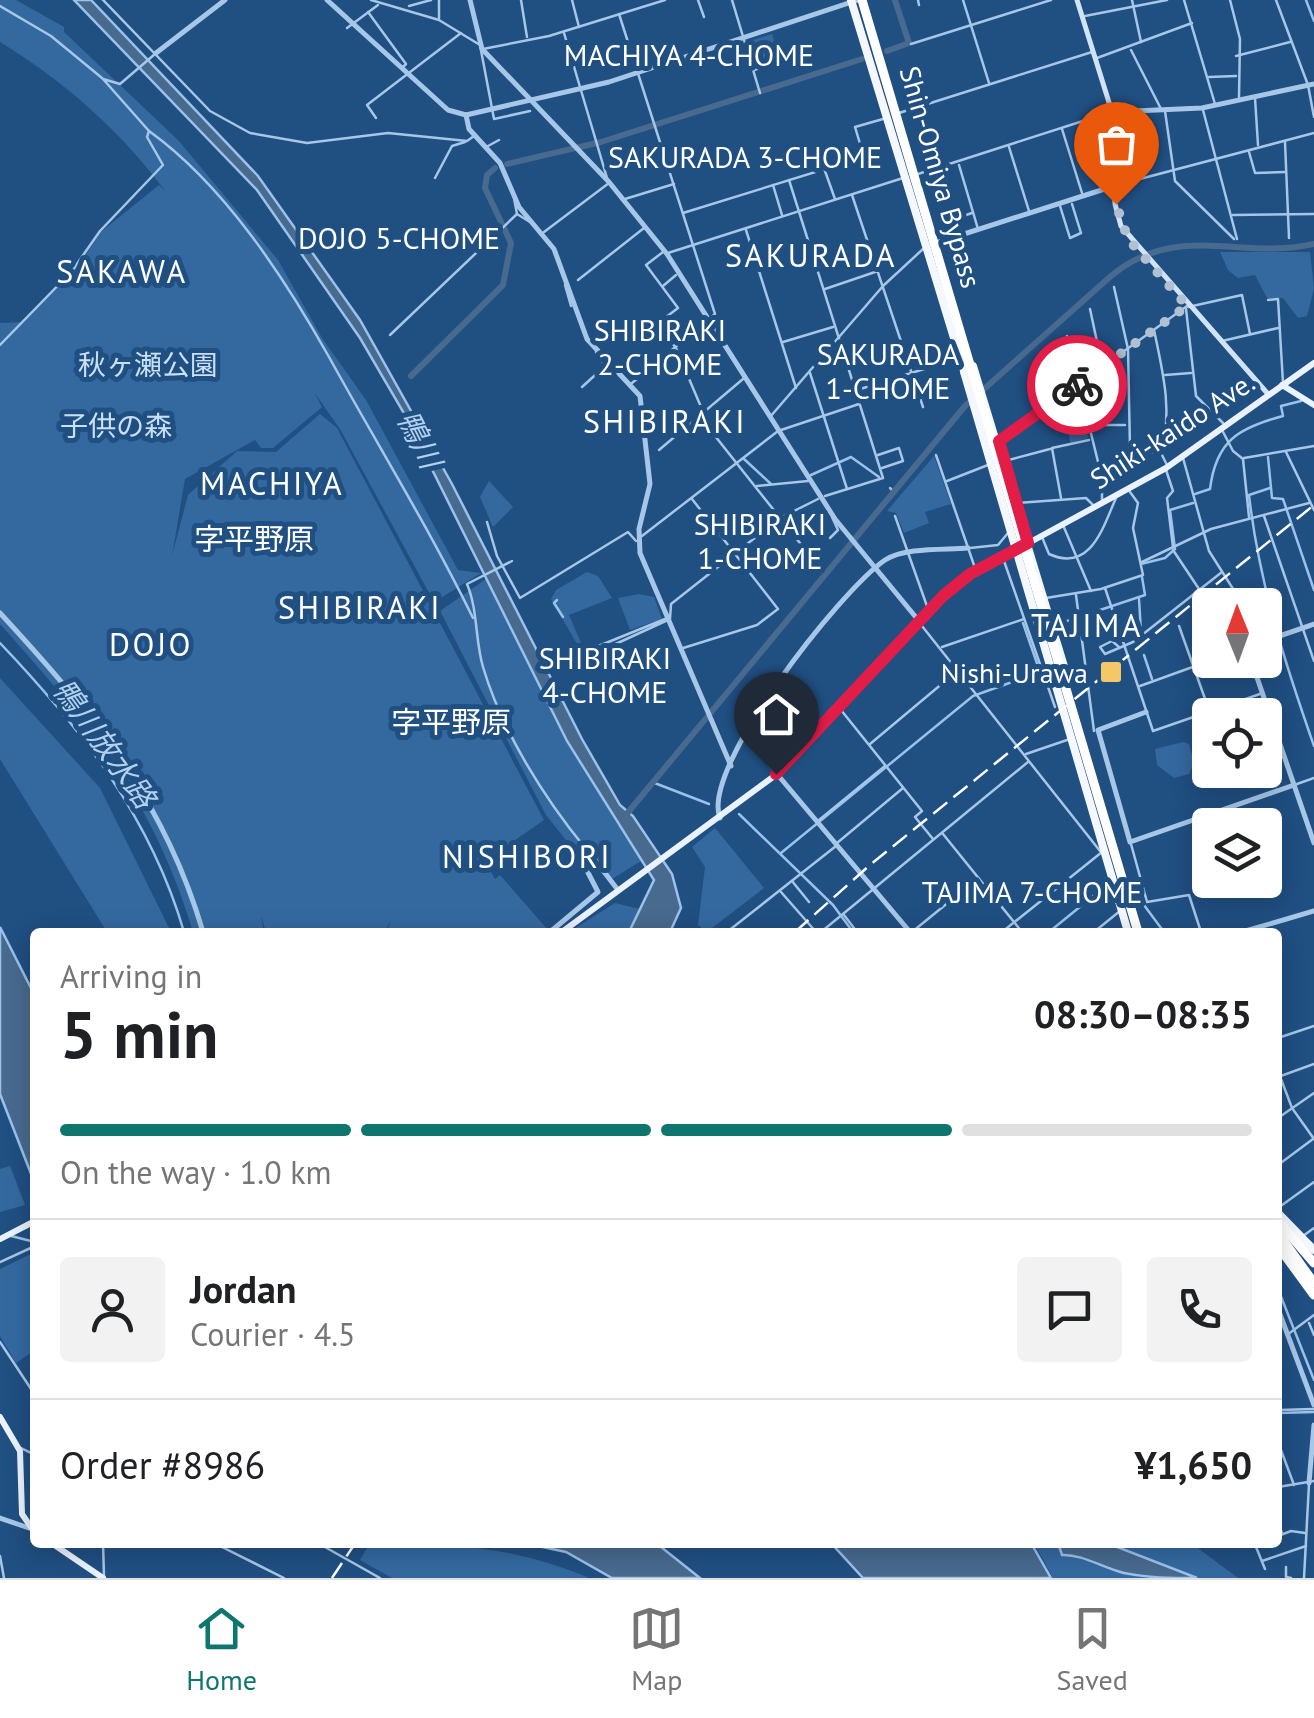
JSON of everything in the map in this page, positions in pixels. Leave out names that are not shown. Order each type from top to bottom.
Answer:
[{"type":"highway","name":"Shin-Omiya Bypass","points":[[858,0],[866,51],[878,90],[911,176],[973,366],[974,387],[1014,533],[1014,550],[1074,725]]},
{"type":"highway","name":"Shin-Omiya Bypass","points":[[858,0],[891,86],[911,176]]},
{"type":"highway","points":[[858,0],[1134,928]]},
{"type":"highway","points":[[878,90],[891,86]]},
{"type":"highway","name":"Shin-Omiya Bypass","points":[[932,245],[964,372],[978,401],[988,465],[1014,533]]},
{"type":"highway","name":"Shin-Omiya Bypass","points":[[978,401],[1005,461],[1045,599],[1074,725]]},
{"type":"highway","points":[[1024,558],[1074,725],[1103,851],[1122,910],[1133,928]]},
{"type":"highway","points":[[1077,737],[1134,928]]},
{"type":"highway","points":[[1282,1214],[1314,1250]]},
{"type":"highway","points":[[1282,1225],[1314,1264]]},
{"type":"highway","points":[[1282,1239],[1314,1289]]},
{"type":"highway","points":[[1282,1249],[1314,1289]]},
{"type":"main road","points":[[1077,0],[1112,112],[1118,220],[1146,260],[1268,394]]},
{"type":"main road","name":"Shiki-kaido Ave.","points":[[620,892],[776,774],[929,610],[976,570],[1167,468],[1314,364]]},
{"type":"main road","points":[[1282,385],[1314,406]]},
{"type":"main road","points":[[568,928],[620,892]]},
{"type":"main road","points":[[0,1240],[30,1223]]},
{"type":"main road","points":[[0,1417],[19,1448],[22,1510],[30,1526]]},
{"type":"main road","points":[[58,1548],[104,1578]]},
{"type":"street","points":[[103,0],[210,111],[264,138],[316,143],[388,133],[467,141]]},
{"type":"street","points":[[103,78],[118,84],[225,0]]},
{"type":"street","points":[[326,0],[350,26],[448,110],[466,115],[639,74],[858,0]]},
{"type":"street","points":[[371,0],[394,10],[431,0]]},
{"type":"street","points":[[439,0],[440,20]]},
{"type":"street","points":[[470,0],[494,119],[530,111]]},
{"type":"street","points":[[521,0],[527,37]]},
{"type":"street","points":[[572,0],[579,27]]},
{"type":"street","points":[[637,0],[639,8]]},
{"type":"street","points":[[481,47],[564,32],[665,0]]},
{"type":"street","points":[[698,0],[704,17]]},
{"type":"street","points":[[732,0],[760,91]]},
{"type":"street","points":[[962,0],[989,84]]},
{"type":"street","points":[[911,44],[1051,0]]},
{"type":"street","points":[[1083,16],[1132,2],[1166,0]]},
{"type":"street","points":[[1184,0],[1215,106]]},
{"type":"street","points":[[1230,0],[1240,39],[1236,56],[1239,100]]},
{"type":"street","points":[[1276,0],[1311,84],[1314,117]]},
{"type":"street","points":[[1132,2],[1141,44]]},
{"type":"street","points":[[350,26],[378,5]]},
{"type":"street","points":[[0,6],[58,41],[103,78],[150,130],[206,182],[302,312],[397,471],[473,618]]},
{"type":"street","points":[[408,7],[462,32],[481,47],[624,200],[666,252],[832,516],[1103,851],[1007,928]]},
{"type":"street","points":[[368,12],[406,64],[405,71]]},
{"type":"street","points":[[619,14],[715,314],[632,383]]},
{"type":"street","points":[[898,113],[989,84],[1130,48],[1192,24]]},
{"type":"street","points":[[376,118],[367,105],[405,71],[462,32]]},
{"type":"street","points":[[564,32],[608,181]]},
{"type":"street","points":[[1236,56],[1292,42]]},
{"type":"street","points":[[1130,48],[1163,109],[1175,181],[1235,239],[1202,108]]},
{"type":"street","points":[[753,70],[772,64]]},
{"type":"street","points":[[1207,77],[1237,76]]},
{"type":"street","points":[[815,562],[702,416],[676,348],[657,324],[678,308],[646,266],[666,252],[1112,112],[1202,108],[1311,84]]},
{"type":"street","points":[[1254,97],[1258,147]]},
{"type":"street","points":[[466,115],[475,135],[500,164],[517,214]]},
{"type":"street","points":[[683,213],[864,156],[855,127],[883,119]]},
{"type":"street","points":[[1062,128],[1084,196]]},
{"type":"street","points":[[0,345],[72,271],[103,228],[163,166],[147,137],[150,130]]},
{"type":"street","points":[[769,418],[882,286],[932,245],[1217,156],[1314,134]]},
{"type":"street","points":[[435,178],[452,146],[475,135]]},
{"type":"street","points":[[488,146],[499,140]]},
{"type":"street","points":[[1285,140],[1289,238]]},
{"type":"street","points":[[1009,145],[1030,214]]},
{"type":"street","points":[[1248,149],[1254,173],[1286,172]]},
{"type":"street","points":[[598,170],[664,152]]},
{"type":"street","points":[[958,162],[978,230]]},
{"type":"street","points":[[824,169],[835,200]]},
{"type":"street","points":[[667,620],[671,604],[780,518],[820,498],[884,478],[789,180]]},
{"type":"street","points":[[542,233],[608,181]]},
{"type":"street","points":[[624,200],[674,184]]},
{"type":"street","points":[[773,185],[783,216]]},
{"type":"street","points":[[865,190],[869,200]]},
{"type":"street","points":[[852,194],[924,407]]},
{"type":"street","points":[[514,198],[564,269],[575,307],[605,366],[618,371]]},
{"type":"street","points":[[1060,204],[1070,238],[1081,233],[1071,200]]},
{"type":"street","points":[[954,219],[973,213]]},
{"type":"street","points":[[517,214],[532,222]]},
{"type":"street","points":[[390,334],[517,214]]},
{"type":"street","points":[[1232,215],[1314,214]]},
{"type":"street","points":[[848,220],[860,217]]},
{"type":"street","points":[[851,228],[862,224]]},
{"type":"street","points":[[578,280],[645,227]]},
{"type":"street","points":[[746,228],[796,388]]},
{"type":"street","points":[[823,289],[878,272]]},
{"type":"street","points":[[662,287],[679,273]]},
{"type":"street","points":[[1114,286],[1128,349],[1130,450],[1161,453]]},
{"type":"street","points":[[999,441],[1187,307],[1242,295],[1250,334]]},
{"type":"street","points":[[1268,300],[1278,298],[1282,385]]},
{"type":"street","points":[[1187,307],[1191,373],[1200,405],[1223,426],[1232,450],[1243,459],[1250,519]]},
{"type":"street","points":[[1090,309],[1102,366]]},
{"type":"street","points":[[782,342],[835,326]]},
{"type":"street","points":[[1220,341],[1280,328]]},
{"type":"street","points":[[1154,330],[1164,375],[1169,432],[1161,453],[1173,491],[1167,498],[1173,549],[1199,588]]},
{"type":"street","points":[[1067,336],[1102,478],[1098,506]]},
{"type":"street","points":[[596,351],[632,383],[646,424],[650,484],[638,540]]},
{"type":"street","points":[[856,391],[956,358]]},
{"type":"street","points":[[582,388],[605,366]]},
{"type":"street","points":[[810,372],[847,489]]},
{"type":"street","points":[[1164,375],[1191,373]]},
{"type":"street","points":[[659,450],[745,378]]},
{"type":"street","points":[[1248,384],[1256,380]]},
{"type":"street","points":[[638,540],[778,431],[860,404]]},
{"type":"street","points":[[1087,425],[1128,425]]},
{"type":"street","points":[[1005,461],[1090,440]]},
{"type":"street","points":[[1243,459],[1314,446]]},
{"type":"street","points":[[876,456],[899,448],[903,461],[880,468]]},
{"type":"street","points":[[1052,448],[1061,498]]},
{"type":"street","points":[[1285,451],[1314,510]]},
{"type":"street","points":[[936,456],[976,570]]},
{"type":"street","points":[[1183,457],[1204,533],[1232,588]]},
{"type":"street","points":[[945,481],[988,465]]},
{"type":"street","points":[[755,486],[809,480]]},
{"type":"street","points":[[1045,599],[1105,588],[1143,575],[1133,528],[1138,503],[1128,490]]},
{"type":"street","points":[[1041,536],[1048,554],[1067,560],[1078,558],[1108,526],[1116,496]]},
{"type":"street","points":[[678,649],[757,625],[778,609],[691,498]]},
{"type":"street","points":[[1016,504],[1061,498],[1092,500],[1098,506]]},
{"type":"street","points":[[1142,562],[1204,533],[1309,503]]},
{"type":"street","points":[[1264,515],[1314,661]]},
{"type":"street","points":[[830,538],[838,530],[832,516]]},
{"type":"street","points":[[896,516],[929,610]]},
{"type":"street","points":[[487,522],[502,566],[520,598],[628,532],[638,540],[678,649],[731,766]]},
{"type":"street","points":[[1063,524],[1091,591]]},
{"type":"street","points":[[720,818],[717,805],[731,766],[800,647],[875,569],[886,559],[909,554],[998,545],[1014,533]]},
{"type":"street","points":[[1002,556],[1055,708]]},
{"type":"street","points":[[511,562],[467,584],[486,675],[558,814],[620,892]]},
{"type":"street","points":[[1202,588],[1222,572]]},
{"type":"street","points":[[1105,588],[1153,730],[1192,718]]},
{"type":"street","points":[[1076,593],[1096,731],[1148,902],[1189,895],[1201,928]]},
{"type":"street","points":[[1122,646],[1192,596]]},
{"type":"street","points":[[0,613],[85,707],[132,771],[170,842],[202,928]]},
{"type":"street","points":[[940,648],[1024,619]]},
{"type":"street","points":[[667,620],[595,650],[609,650],[611,643],[667,620]]},
{"type":"street","points":[[1282,635],[1314,624]]},
{"type":"street","points":[[1179,626],[1192,664]]},
{"type":"street","points":[[1139,686],[1192,667]]},
{"type":"street","points":[[868,744],[958,670]]},
{"type":"street","points":[[1257,678],[1314,843]]},
{"type":"street","points":[[1248,698],[1262,693]]},
{"type":"street","points":[[840,708],[922,811],[915,817],[934,840]]},
{"type":"street","points":[[1024,755],[1146,712]]},
{"type":"street","points":[[746,738],[907,928]]},
{"type":"street","points":[[824,928],[1029,762]]},
{"type":"street","points":[[819,822],[886,767]]},
{"type":"street","points":[[1130,842],[1314,778]]},
{"type":"street","points":[[732,928],[904,788]]},
{"type":"street","points":[[942,833],[1018,928]]},
{"type":"street","points":[[555,928],[598,892],[581,859],[587,850]]},
{"type":"street","points":[[916,928],[978,878]]},
{"type":"street","points":[[792,881],[810,902]]},
{"type":"street","points":[[780,890],[814,928]]},
{"type":"street","points":[[1099,928],[1122,910]]},
{"type":"street","points":[[1256,928],[1314,911]]},
{"type":"street","points":[[843,914],[854,928]]},
{"type":"street","points":[[1282,1037],[1314,1026]]},
{"type":"street","points":[[1282,1074],[1314,1064]]},
{"type":"street","points":[[1282,1084],[1292,1108],[1314,1139],[1282,1162]]},
{"type":"street","points":[[1282,1115],[1314,1092]]},
{"type":"street","points":[[1282,1207],[1314,1182]]},
{"type":"street","points":[[1302,1237],[1314,1228]]},
{"type":"street","points":[[0,1262],[30,1248]]},
{"type":"street","points":[[1292,1331],[1314,1315]]},
{"type":"street","points":[[1308,1320],[1314,1335]]},
{"type":"street","points":[[1282,1324],[1292,1331],[1314,1406],[1282,1410]]},
{"type":"street","points":[[0,1342],[30,1387]]},
{"type":"street","points":[[1304,1578],[1314,1425]]},
{"type":"street","points":[[19,1448],[30,1453]]},
{"type":"street","points":[[1282,1453],[1294,1485]]},
{"type":"street","points":[[1282,1486],[1312,1482]]},
{"type":"street","points":[[0,1518],[30,1529]]},
{"type":"street","points":[[1282,1535],[1314,1529]]},
{"type":"street","points":[[1262,1562],[1306,1546]]},
{"type":"street","points":[[103,1548],[104,1578]]},
{"type":"street","points":[[224,1548],[284,1578]]},
{"type":"street","points":[[327,1548],[380,1578]]},
{"type":"street","points":[[1258,1548],[1264,1569]]},
{"type":"street","points":[[0,1556],[4,1578]]},
{"type":"street","points":[[260,1578],[262,1566]]},
{"type":"street","points":[[1286,1568],[1286,1577],[1291,1578]]},
{"type":"green space","points":[[0,0],[16,0],[64,27],[64,32],[178,140],[278,260],[322,338],[366,400],[458,570],[481,573],[434,602],[340,429],[314,392],[322,407],[273,448],[261,448],[255,440],[185,479],[172,556],[188,495],[237,451],[276,452],[320,414],[337,428],[544,820],[485,861],[495,879],[500,875],[546,928],[388,928],[391,921],[387,928],[265,928],[261,916],[263,928],[192,928],[159,842],[116,766],[63,696],[0,624],[0,323],[23,322],[80,263],[102,231],[159,185],[166,192],[90,109],[47,73],[0,42]]},
{"type":"green space","points":[[772,34],[778,53],[760,59],[756,46],[748,48],[746,42]]},
{"type":"green space","points":[[1220,252],[1310,252],[1314,289],[1307,316],[1298,318],[1283,298],[1267,298],[1255,275],[1238,278],[1228,270]]},
{"type":"green space","points":[[1082,412],[1088,438],[1070,443],[1067,415]]},
{"type":"green space","points":[[934,456],[951,504],[925,512],[929,523],[904,533],[896,513],[887,511]]},
{"type":"green space","points":[[489,481],[513,507],[493,527],[480,497]]},
{"type":"green space","points":[[587,572],[598,576],[612,598],[569,615],[581,643],[577,644],[551,599],[556,590]]},
{"type":"green space","points":[[486,579],[567,743],[641,861],[612,879],[587,846],[573,849],[546,815],[440,611]]},
{"type":"green space","points":[[639,594],[654,597],[662,619],[630,630],[618,598]]},
{"type":"green space","points":[[0,678],[100,788],[169,928],[105,928],[0,759]]},
{"type":"green space","points":[[1189,744],[1189,774],[1174,778],[1157,765],[1155,749]]},
{"type":"green space","points":[[715,828],[764,888],[712,928],[698,925],[705,867],[692,847]]},
{"type":"green space","points":[[615,903],[640,909],[632,928],[575,928]]},
{"type":"green space","points":[[10,1166],[25,1205],[0,1212],[0,1169]]},
{"type":"green space","points":[[30,1254],[30,1353],[16,1363],[0,1336],[0,1269]]},
{"type":"green space","points":[[367,1548],[481,1548],[536,1559],[589,1578],[392,1578],[360,1560]]},
{"type":"green space","points":[[1037,1548],[1198,1548],[1238,1578],[1053,1578]]},
{"type":"water","name":"鴨川","points":[[74,0],[91,0],[258,176],[360,320],[452,484],[582,739],[620,805],[633,816],[672,874],[681,908],[672,928],[631,928],[654,880],[567,741],[405,415],[360,338],[257,190]]},
{"type":"water","points":[[0,927],[30,986],[30,1171],[0,1094]]},
{"type":"water","points":[[547,1548],[662,1548],[700,1578],[612,1578],[566,1552]]},
{"type":"water","points":[[836,1548],[1034,1548],[1051,1578],[863,1578]]},
{"type":"water","points":[[1060,1548],[1120,1548],[1197,1578],[1124,1573],[1062,1555]]},
{"type":"waterway","points":[[887,51],[909,43],[895,0]]},
{"type":"waterway","points":[[1306,0],[1314,21]]},
{"type":"waterway","points":[[507,164],[601,142],[862,59]]},
{"type":"waterway","points":[[411,376],[503,285],[511,243],[485,188],[487,175],[495,168]]},
{"type":"waterway","points":[[625,816],[965,406],[1111,276],[1160,250],[1185,246],[1287,248],[1314,244]]},
{"type":"waterway","points":[[1195,494],[1210,489],[1218,459],[1232,439],[1253,426],[1283,416],[1281,406],[1301,401]]},
{"type":"waterway","points":[[811,475],[851,457],[879,477]]},
{"type":"waterway","points":[[1268,457],[1272,498],[1283,499],[1314,590]]},
{"type":"waterway","points":[[744,459],[771,484]]},
{"type":"waterway","points":[[1270,488],[1249,495],[1253,528],[1274,622],[1314,746]]},
{"type":"waterway","points":[[1141,564],[1165,558],[1175,549],[1170,510],[1193,503]]},
{"type":"waterway","points":[[1058,624],[1145,595],[1142,577]]},
{"type":"waterway","points":[[1139,599],[1141,632]]},
{"type":"waterway","points":[[557,600],[554,603],[563,617]]},
{"type":"waterway","points":[[781,853],[973,696],[1040,672],[1023,623]]},
{"type":"waterway","name":"鴨川放水路","points":[[0,643],[58,708],[110,777],[153,851],[183,928]]},
{"type":"waterway","points":[[1144,655],[1152,679]]},
{"type":"waterway","points":[[652,782],[709,804]]},
{"type":"waterway","points":[[739,814],[833,905],[850,928]]},
{"type":"waterway","points":[[1054,928],[1108,884]]},
{"type":"waterway","points":[[1138,897],[1161,928]]},
{"type":"waterway","points":[[11,1236],[30,1241]]},
{"type":"waterway","points":[[1282,1299],[1314,1380]]},
{"type":"waterway","points":[[1282,1413],[1314,1412]]},
{"type":"railway","points":[[799,928],[870,865],[1314,505]]},
{"type":"railway","points":[[332,1578],[352,1548]]},
{"type":"way so far","points":[[1077,385],[1187,306],[1128,239],[1118,220],[1116,204]]},
{"type":"place","name":"Nishi-Urawa","points":[[1111,672]]},
{"type":"district","name":"MACHIYA 4-CHOME","points":[[689,54]]},
{"type":"district","name":"SAKURADA 3-CHOME","points":[[745,156]]},
{"type":"district","name":"DOJO 5-CHOME","points":[[399,237]]},
{"type":"district","name":"SAKURADA","points":[[811,255]]},
{"type":"district","name":"SAKAWA","points":[[122,271]]},
{"type":"district","name":"SHIBIRAKI 2-CHOME","points":[[660,346]]},
{"type":"district","name":"SAKURADA 1-CHOME","points":[[888,370]]},
{"type":"district","name":"SHIBIRAKI","points":[[665,421]]},
{"type":"district","name":"MACHIYA","points":[[272,483]]},
{"type":"district","name":"字平野原","points":[[254,538]]},
{"type":"district","name":"SHIBIRAKI 1-CHOME","points":[[760,540]]},
{"type":"district","name":"SHIBIRAKI","points":[[360,607]]},
{"type":"district","name":"TAJIMA","points":[[1087,625]]},
{"type":"district","name":"DOJO","points":[[151,644]]},
{"type":"district","name":"SHIBIRAKI 4-CHOME","points":[[605,674]]},
{"type":"district","name":"字平野原","points":[[451,721]]},
{"type":"district","name":"NISHIBORI","points":[[527,856]]},
{"type":"district","name":"TAJIMA 7-CHOME","points":[[1032,891]]},
{"type":"route","points":[[776,774],[943,596],[970,574],[1028,543],[999,441],[1077,385]]},
{"type":"park label","name":"秋ヶ瀬公園","points":[[148,364]]},
{"type":"park label","name":"子供の森","points":[[116,425]]}]
